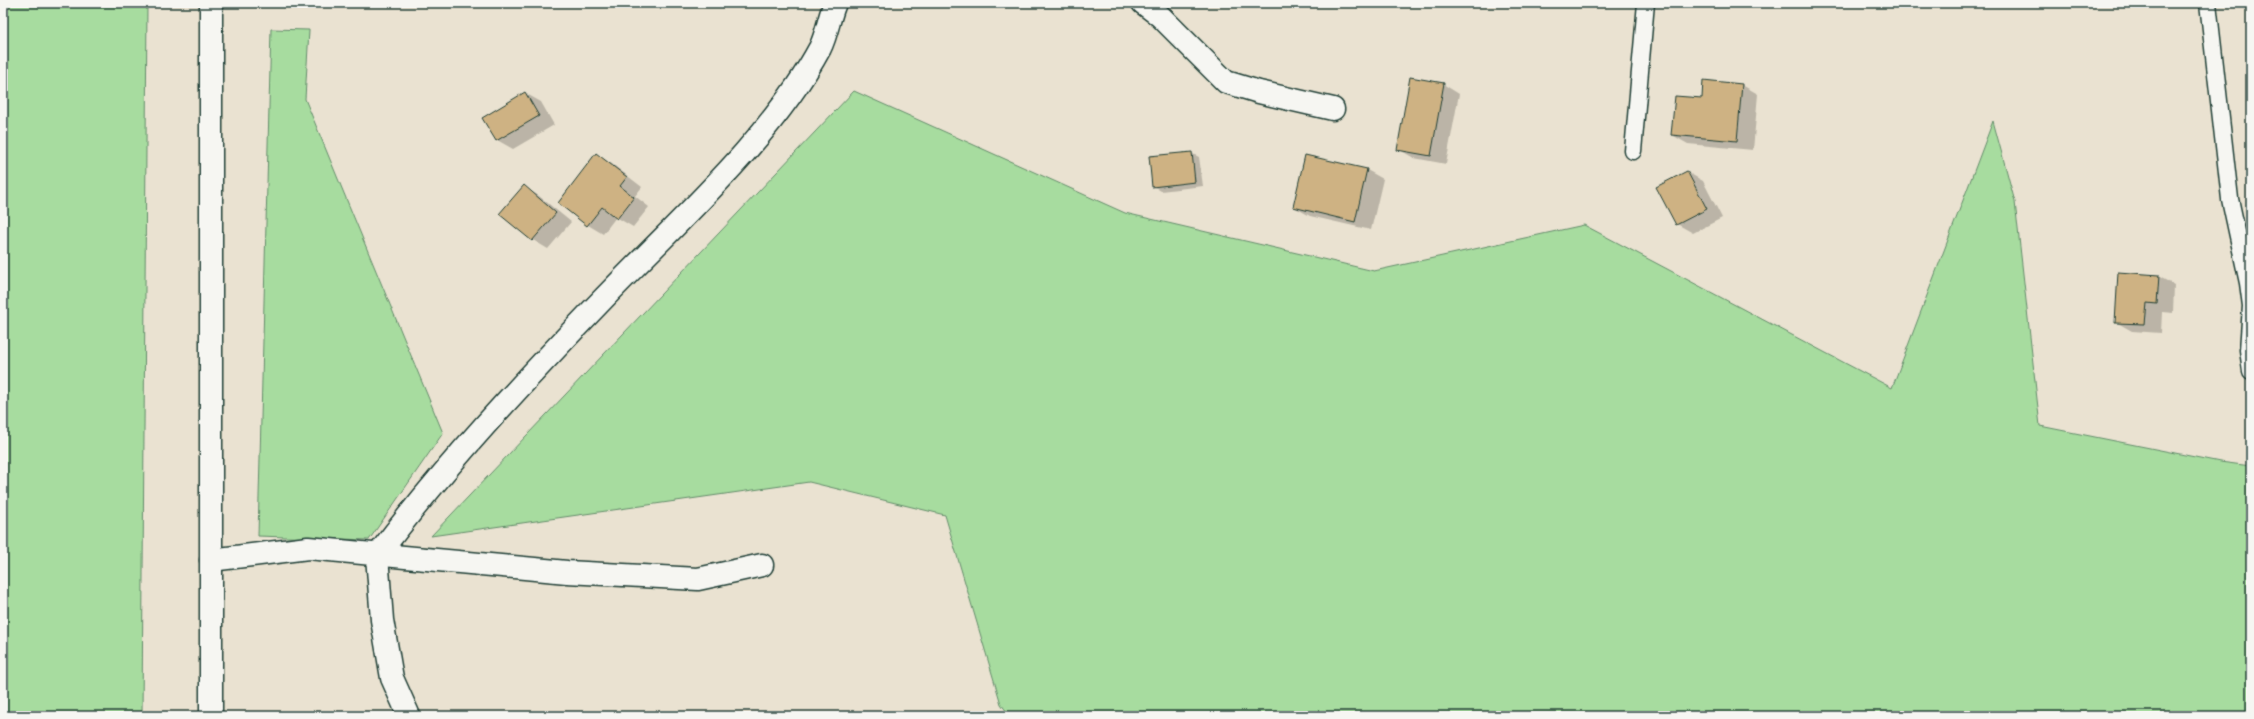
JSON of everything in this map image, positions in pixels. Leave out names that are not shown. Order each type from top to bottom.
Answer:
[{"type":"street","points":[[211,3],[211,716]]},
{"type":"street","points":[[409,716],[392,678],[382,620],[377,556],[455,458],[548,355],[728,170],[788,100],[821,46],[835,3]]},
{"type":"street","points":[[1143,3],[1160,16],[1226,82],[1259,92],[1333,109]]},
{"type":"street","points":[[211,560],[238,558],[308,548],[377,556],[655,578],[698,579],[762,565]]},
{"type":"lane","points":[[1633,151],[1646,3]]},
{"type":"lane","points":[[2208,3],[2230,199],[2248,283],[2251,306],[2248,350],[2251,371]]},
{"type":"green space","points":[[3,3],[147,3],[142,716],[3,716]]},
{"type":"green space","points":[[271,29],[309,30],[305,99],[443,433],[369,540],[258,536]]},
{"type":"green space","points":[[854,91],[1125,213],[1374,271],[1584,225],[1892,388],[1993,121],[2015,202],[2040,426],[2220,462],[2251,466],[2251,716],[1010,716],[1001,704],[945,515],[809,482],[431,536]]},
{"type":"building","points":[[1410,77],[1444,83],[1431,156],[1397,150]]},
{"type":"building","points":[[1703,80],[1742,84],[1737,141],[1671,135],[1675,96],[1702,98]]},
{"type":"building","points":[[525,92],[539,116],[496,141],[482,118]]},
{"type":"building","points":[[1192,152],[1195,182],[1152,187],[1149,156]]},
{"type":"building","points":[[596,153],[627,177],[620,186],[634,197],[617,219],[602,207],[587,226],[558,203]]},
{"type":"building","points":[[1305,155],[1367,169],[1355,222],[1293,207]]},
{"type":"building","points":[[1687,171],[1707,209],[1676,225],[1656,187]]},
{"type":"building","points":[[524,185],[556,213],[532,241],[499,214]]},
{"type":"building","points":[[2118,272],[2159,275],[2157,304],[2147,303],[2145,324],[2115,323]]}]
